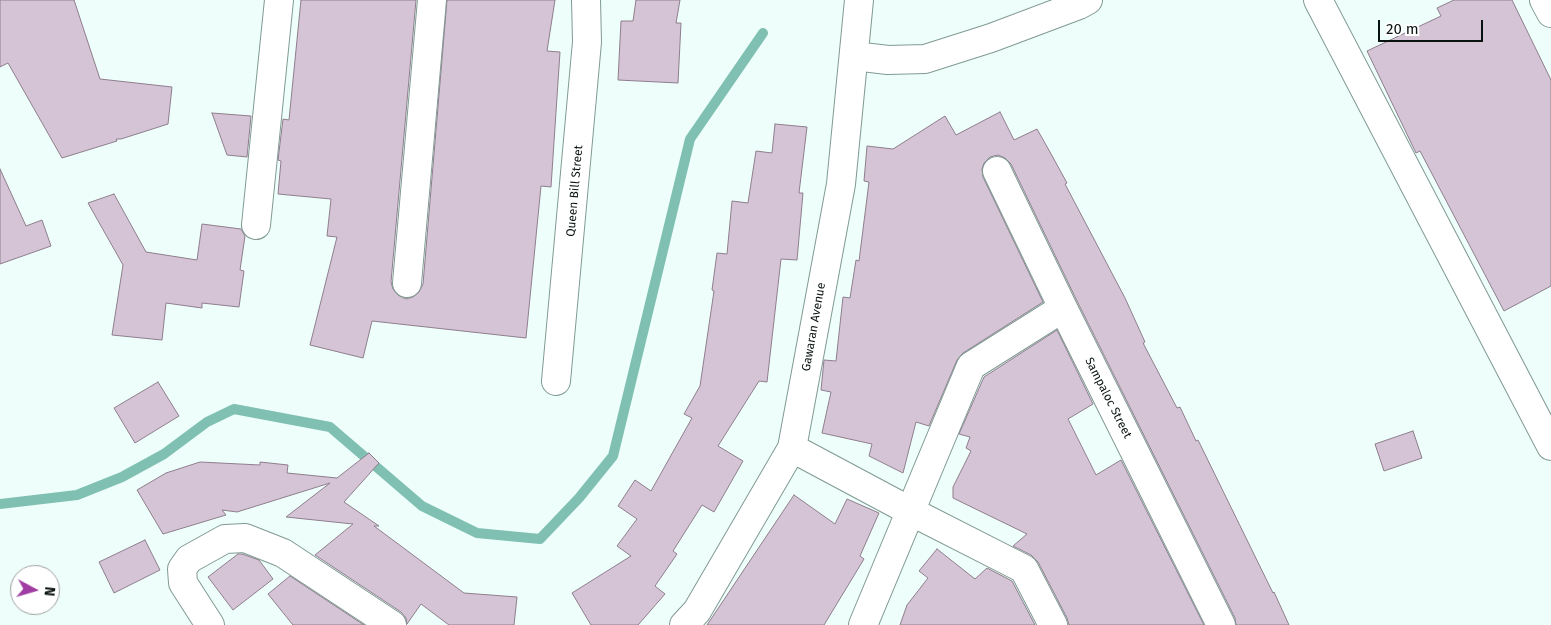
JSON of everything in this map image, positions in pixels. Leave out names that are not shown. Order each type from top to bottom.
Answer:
[{"type":"street","points":[[256,225],[278,0]]},
{"type":"street","points":[[407,283],[432,0]]},
{"type":"street","name":"Queen Bill Street","points":[[556,381],[587,42],[586,0]]},
{"type":"street","name":"Gawaran Avenue","points":[[684,625],[697,611],[792,448],[841,184],[859,0]]},
{"type":"street","points":[[854,56],[888,60],[924,59],[991,38],[1080,6],[1088,0]]},
{"type":"street","points":[[1318,0],[1551,446]]},
{"type":"street","points":[[1544,0],[1551,13]]},
{"type":"street","name":"Sampaloc Street","points":[[997,171],[1221,625]]},
{"type":"street","points":[[863,625],[971,366],[1063,308]]},
{"type":"street","points":[[792,448],[910,511],[1024,568],[1053,625]]},
{"type":"street","points":[[210,625],[183,583],[182,568],[189,559],[225,539],[245,538],[283,553],[392,625]]},
{"type":"building","points":[[0,0],[74,0],[100,79],[172,87],[168,124],[116,139],[117,141],[62,158],[8,63],[0,67]]},
{"type":"building","points":[[301,0],[416,0],[391,282],[393,289],[398,295],[406,299],[413,297],[419,292],[423,284],[447,0],[555,0],[547,51],[560,52],[551,187],[541,186],[526,338],[372,321],[363,358],[310,345],[337,237],[327,236],[331,199],[278,194],[281,161],[278,160],[283,119],[289,120]]},
{"type":"building","points":[[636,0],[680,0],[676,23],[681,23],[678,83],[618,80],[621,21],[633,21]]},
{"type":"building","points":[[1454,0],[1512,0],[1551,80],[1551,286],[1504,311],[1420,151],[1416,153],[1367,51],[1441,16],[1437,8]]},
{"type":"building","points":[[1000,112],[1014,140],[1037,129],[1050,152],[1125,298],[1145,342],[1143,343],[1177,408],[1180,407],[1196,441],[1198,440],[1289,625],[1236,625],[1235,618],[1011,164],[1005,158],[998,155],[990,157],[984,163],[982,169],[983,177],[1043,302],[963,353],[957,360],[929,426],[916,422],[903,473],[869,456],[872,444],[822,433],[831,392],[821,390],[824,360],[836,361],[843,297],[850,298],[856,260],[859,261],[869,182],[864,181],[867,146],[893,149],[945,116],[956,135]]},
{"type":"building","points":[[212,113],[251,116],[247,157],[227,155]]},
{"type":"building","points":[[775,124],[807,127],[799,193],[803,193],[797,260],[781,259],[767,382],[759,381],[718,446],[743,461],[714,512],[702,505],[673,551],[677,554],[655,586],[665,594],[638,625],[591,625],[572,593],[631,556],[617,546],[637,519],[618,506],[635,480],[651,491],[692,418],[684,414],[700,386],[714,291],[712,290],[717,253],[727,254],[732,201],[748,203],[756,151],[772,153]]},
{"type":"building","points":[[0,169],[26,226],[42,220],[51,246],[0,264]]},
{"type":"building","points":[[114,194],[146,252],[197,260],[202,224],[241,229],[245,236],[240,270],[244,271],[239,307],[202,303],[202,308],[166,303],[162,340],[112,335],[123,265],[88,203]]},
{"type":"building","points":[[1057,330],[1093,404],[1068,419],[1096,475],[1121,460],[1204,625],[1069,625],[1038,562],[1031,555],[1013,546],[1027,534],[953,498],[953,487],[971,451],[966,448],[970,437],[959,434],[984,377]]},
{"type":"building","points":[[158,382],[179,416],[135,443],[114,408]]},
{"type":"building","points":[[1413,431],[1422,458],[1384,471],[1375,444]]},
{"type":"building","points":[[369,453],[379,463],[344,502],[379,526],[374,526],[464,593],[517,597],[514,625],[449,625],[421,604],[407,624],[406,618],[401,612],[315,555],[353,524],[286,517],[330,483],[237,512],[222,510],[226,515],[163,534],[137,490],[166,473],[200,462],[260,465],[260,462],[288,465],[287,473],[337,478]]},
{"type":"building","points":[[794,495],[835,524],[847,499],[879,513],[860,556],[864,559],[824,625],[707,625]]},
{"type":"building","points":[[145,540],[160,570],[114,593],[99,562]]},
{"type":"building","points":[[937,549],[975,579],[987,568],[1012,581],[1035,625],[900,625],[907,605],[928,578],[919,571]]},
{"type":"building","points":[[238,554],[259,560],[273,579],[233,610],[208,577]]},
{"type":"building","points":[[290,576],[364,625],[293,625],[268,594]]},
{"type":"waterway","points":[[0,504],[77,495],[122,477],[164,454],[207,422],[234,409],[330,427],[422,506],[477,533],[540,539],[579,498],[613,456],[690,139],[763,33]]}]
